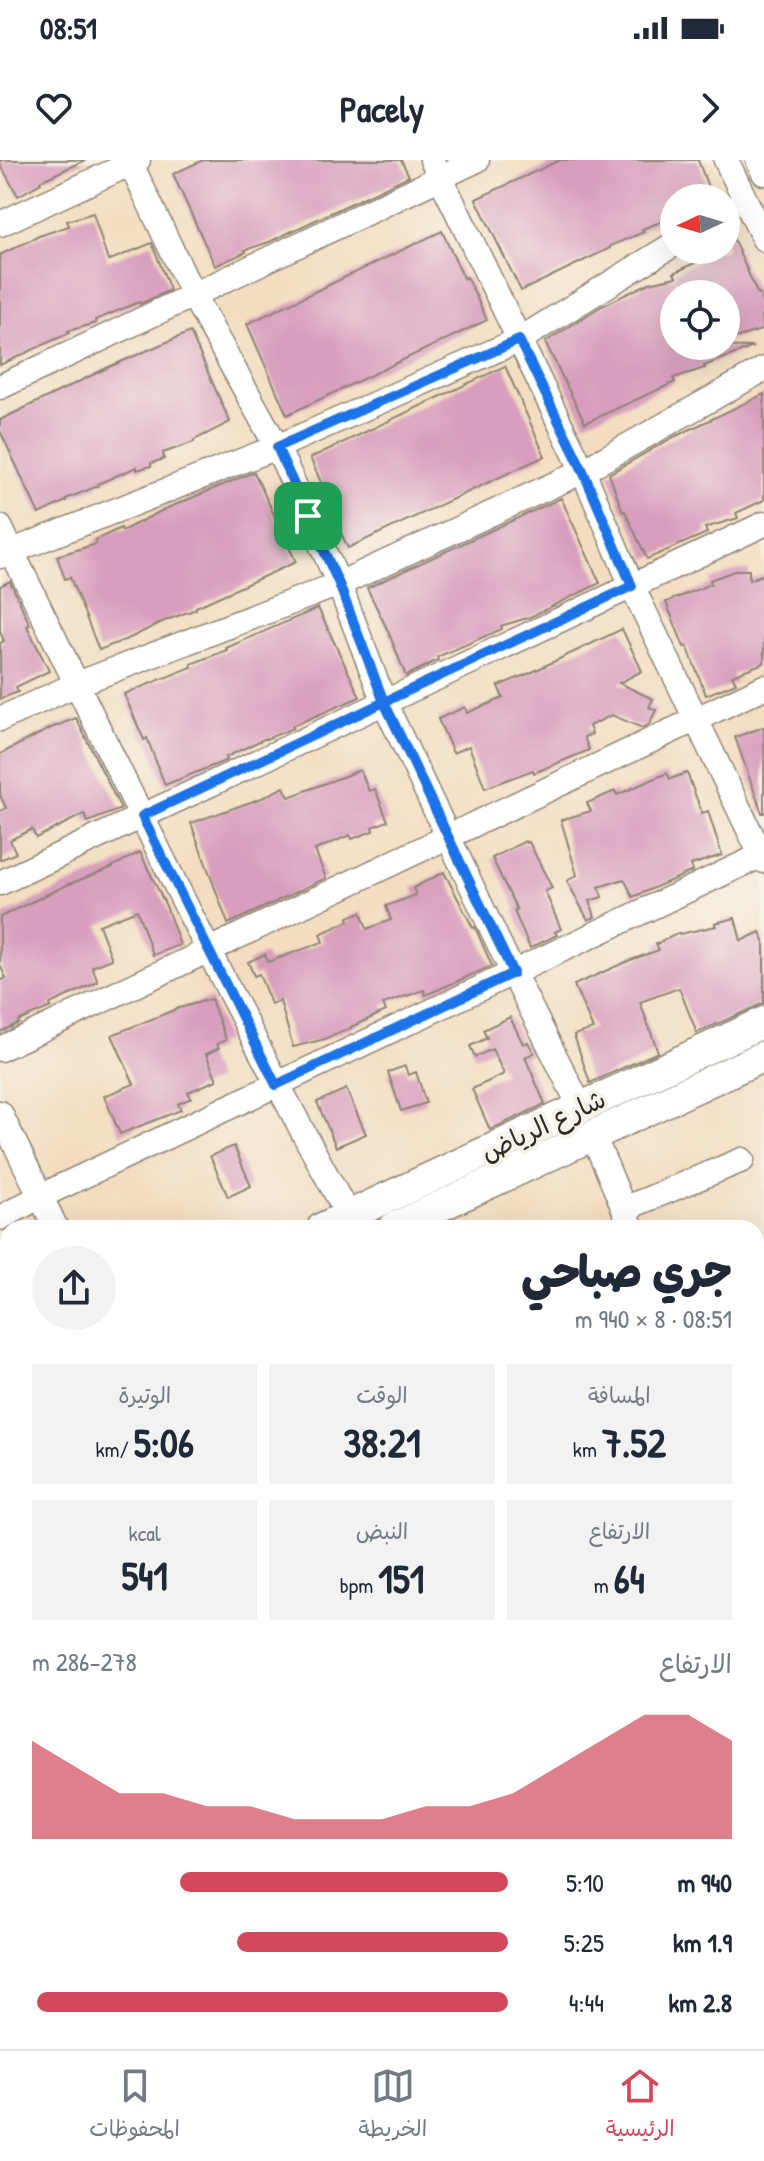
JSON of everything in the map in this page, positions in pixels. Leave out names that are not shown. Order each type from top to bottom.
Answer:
[{"type":"main road","name":"شارع الرياض","points":[[408,1220],[764,1022]]},
{"type":"main road","name":"شارع الرياض","points":[[340,1220],[587,1121],[764,1056]]},
{"type":"street","points":[[0,387],[193,295],[436,169],[477,160]]},
{"type":"street","points":[[726,160],[731,184]]},
{"type":"street","points":[[758,160],[764,173]]},
{"type":"street","points":[[0,224],[133,161],[193,295],[277,447],[339,584],[384,702],[587,1121],[628,1219],[742,1160]]},
{"type":"street","points":[[0,1218],[763,857],[632,586],[583,471],[436,169]]},
{"type":"street","points":[[740,211],[764,239]]},
{"type":"street","points":[[6,553],[277,447],[519,340],[660,253]]},
{"type":"street","points":[[0,719],[77,684],[339,584],[583,471],[764,369]]},
{"type":"street","points":[[0,883],[764,524]]},
{"type":"street","points":[[0,527],[6,553],[77,684],[276,1085],[334,1220]]},
{"type":"street","points":[[0,1049],[764,687]]},
{"type":"street","points":[[0,1113],[52,1220]]},
{"type":"building","points":[[0,160],[86,160],[40,181],[18,196]]},
{"type":"building","points":[[203,160],[401,160],[409,176],[215,266],[173,174]]},
{"type":"building","points":[[560,160],[698,160],[707,184],[660,184],[660,222],[521,291],[476,199]]},
{"type":"building","points":[[93,213],[108,261],[152,243],[170,290],[95,320],[96,323],[68,331],[0,365],[0,255],[39,236],[69,226],[67,221]]},
{"type":"building","points":[[442,231],[487,320],[287,415],[247,324]]},
{"type":"building","points":[[740,254],[764,307],[764,315],[761,316],[764,329],[740,337],[740,280],[662,280],[676,277],[674,273],[693,264],[740,264]]},
{"type":"building","points":[[660,281],[660,360],[719,360],[673,378],[675,382],[585,423],[545,342],[602,306]]},
{"type":"building","points":[[190,332],[230,422],[194,442],[163,453],[164,459],[151,463],[151,466],[137,470],[137,467],[97,484],[39,514],[0,431],[0,420]]},
{"type":"building","points":[[505,366],[545,456],[348,548],[310,458]]},
{"type":"building","points":[[764,394],[764,500],[736,513],[738,518],[705,528],[707,533],[647,559],[623,512],[609,474],[672,438]]},
{"type":"building","points":[[254,472],[296,562],[99,650],[70,577],[65,579],[57,556],[96,544],[95,540],[121,528],[122,531],[165,509]]},
{"type":"building","points":[[561,498],[600,583],[530,617],[501,626],[502,629],[437,657],[438,660],[406,676],[367,588]]},
{"type":"building","points":[[737,570],[749,570],[749,580],[764,574],[764,663],[732,675],[736,683],[706,695],[666,602]]},
{"type":"building","points":[[10,581],[49,671],[16,687],[18,692],[0,699],[0,643],[4,641],[0,632],[0,586]]},
{"type":"building","points":[[318,608],[360,697],[266,738],[226,757],[227,760],[165,785],[147,738],[144,740],[124,694],[192,667],[191,664]]},
{"type":"building","points":[[622,629],[642,671],[619,683],[653,699],[649,707],[656,710],[649,725],[642,728],[612,715],[589,726],[592,734],[584,737],[589,750],[534,773],[533,770],[485,788],[469,746],[453,753],[438,719],[465,707],[467,713],[503,698],[498,686]]},
{"type":"building","points":[[76,718],[121,809],[88,822],[84,814],[36,838],[32,829],[10,840],[16,853],[0,860],[0,811],[6,808],[0,795],[0,754]]},
{"type":"building","points":[[764,727],[764,813],[762,813],[735,737]]},
{"type":"building","points":[[360,770],[369,791],[375,789],[388,821],[372,827],[373,831],[352,839],[350,835],[315,850],[326,878],[228,924],[191,823],[284,787],[289,797]]},
{"type":"building","points":[[667,773],[670,779],[687,773],[702,813],[708,811],[722,855],[691,865],[693,871],[633,897],[624,879],[599,887],[602,897],[590,901],[595,917],[588,920],[567,881],[577,875],[561,820],[591,811],[587,803],[615,791],[617,795]]},
{"type":"building","points":[[525,841],[529,842],[552,888],[545,891],[561,929],[555,932],[557,935],[530,948],[514,911],[517,910],[492,858]]},
{"type":"building","points":[[140,852],[166,906],[180,945],[153,955],[137,910],[99,925],[112,959],[92,967],[98,982],[0,1032],[0,981],[6,978],[0,965],[0,917]]},
{"type":"building","points":[[444,872],[475,927],[492,966],[426,995],[424,990],[383,1004],[386,1011],[351,1028],[293,1047],[280,1001],[271,1004],[259,974],[254,976],[248,962],[265,954],[268,962],[323,942],[320,934],[361,912],[367,929],[391,920],[386,906],[416,895],[413,888]]},
{"type":"building","points":[[735,918],[741,941],[760,932],[764,940],[764,1003],[697,1033],[679,988],[640,1002],[658,1052],[590,1083],[574,1035],[593,1029],[574,985],[659,950],[656,944],[679,933],[716,926],[715,923]]},
{"type":"building","points":[[211,999],[226,1040],[217,1044],[219,1048],[206,1054],[217,1080],[188,1092],[191,1098],[178,1104],[181,1110],[120,1134],[104,1096],[134,1084],[112,1035],[179,1008]]},
{"type":"building","points":[[510,1017],[523,1044],[528,1042],[534,1053],[525,1057],[545,1104],[490,1130],[472,1089],[504,1074],[492,1049],[475,1057],[470,1046],[487,1038],[483,1030]]},
{"type":"building","points":[[405,1066],[408,1075],[416,1072],[426,1103],[401,1111],[388,1072]]},
{"type":"building","points":[[346,1089],[366,1134],[336,1147],[317,1102]]},
{"type":"building","points":[[234,1146],[251,1186],[228,1197],[210,1156]]},
{"type":"route","points":[[308,516],[277,447],[519,340],[583,471],[632,586],[384,702],[513,973],[276,1085],[142,816],[384,702],[339,584],[308,516]]}]
